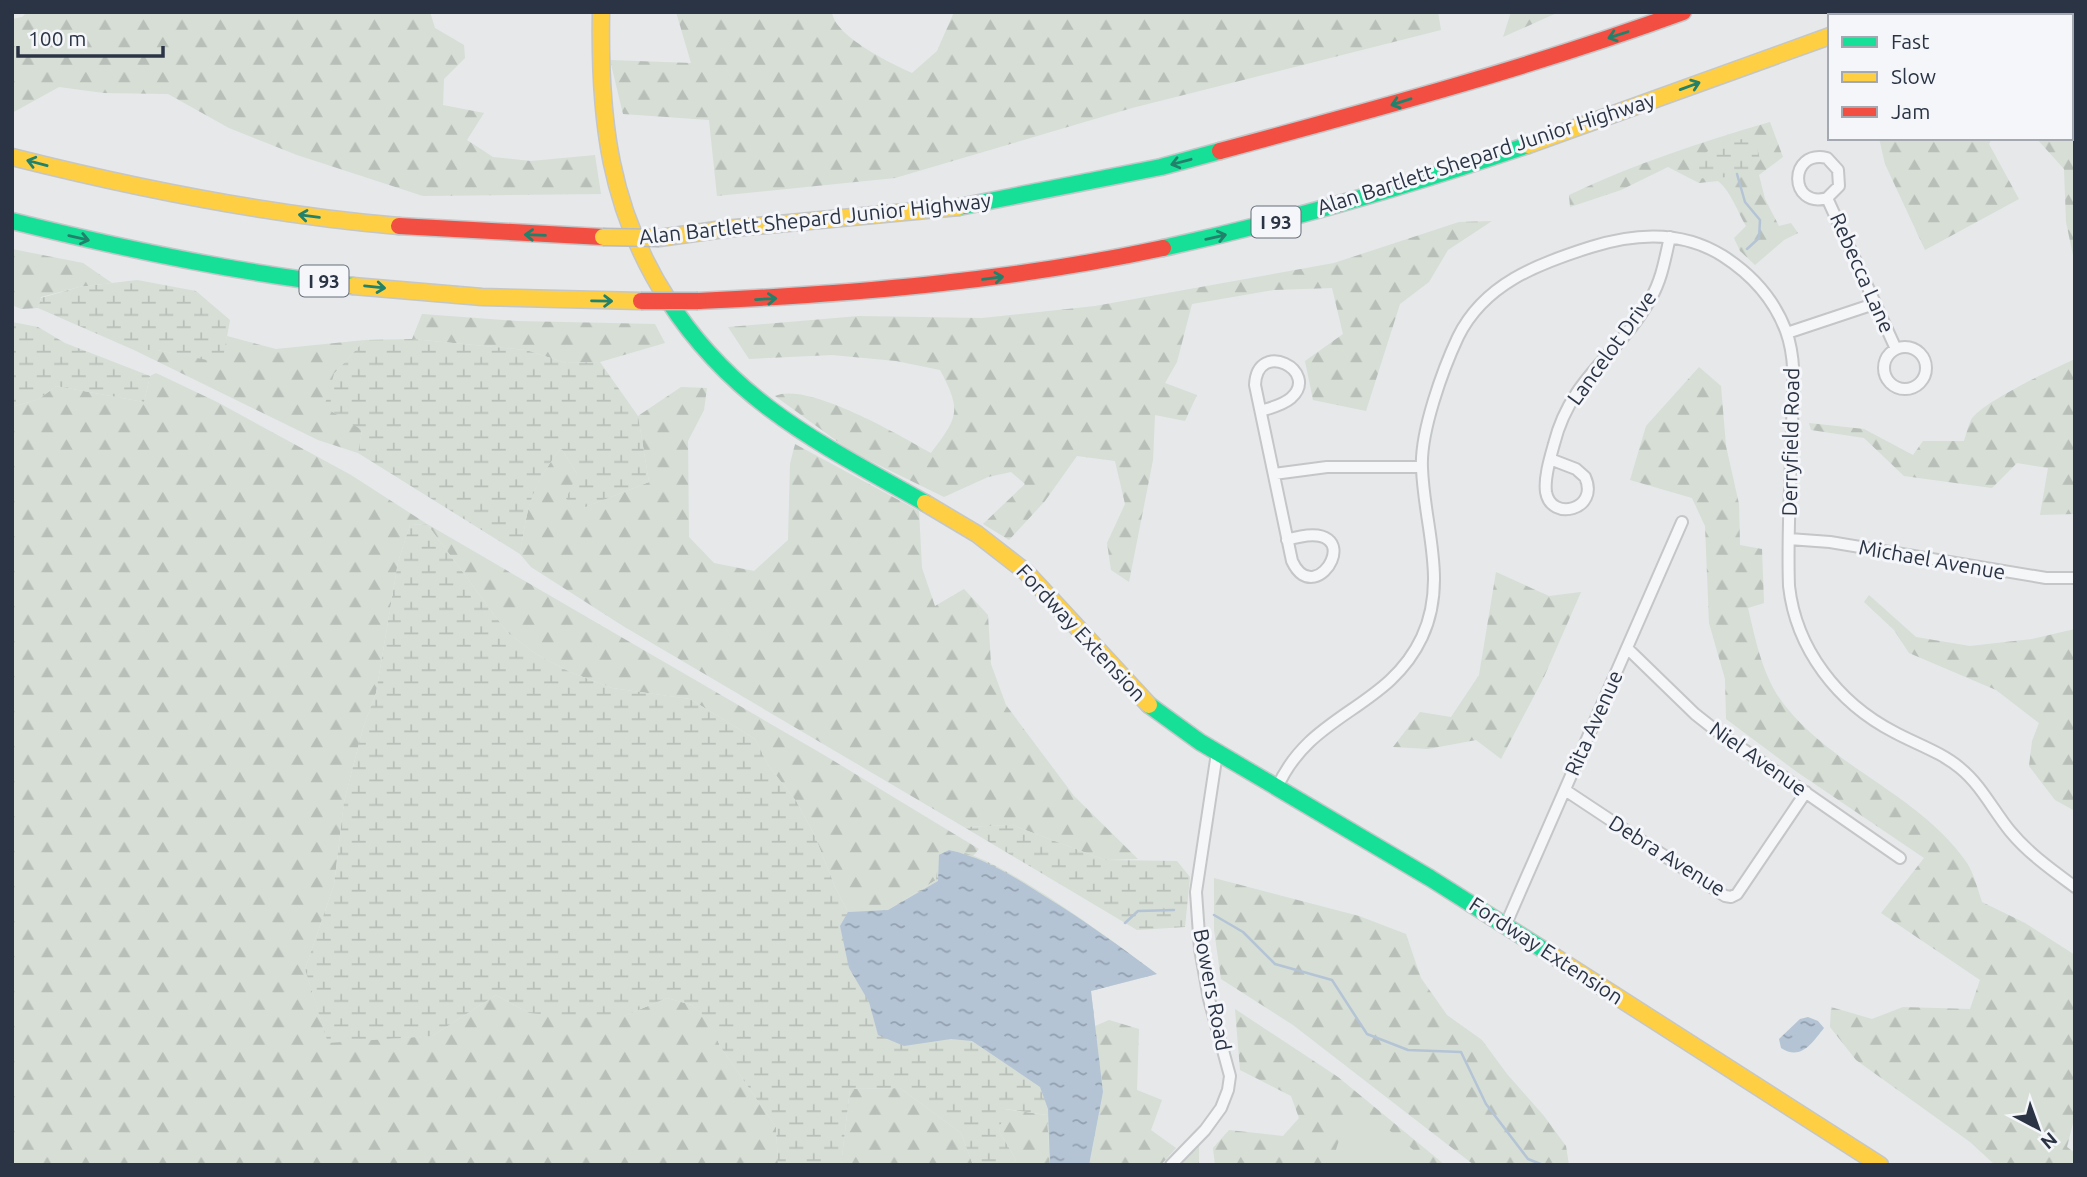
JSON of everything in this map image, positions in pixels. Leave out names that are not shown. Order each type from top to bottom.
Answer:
[{"type":"main road","name":"Fordway Extension","points":[[601,12],[601,116],[614,182],[631,231],[647,266],[670,305],[697,342],[736,383],[790,425],[938,510],[1004,554],[1055,600],[1136,694],[1167,720],[1217,753],[1506,924],[1880,1165]]},
{"type":"main road","name":"Alan Bartlett Shepard Junior Highway","points":[[12,157],[159,191],[271,211],[385,225],[500,233],[659,238],[737,228],[951,209],[1161,167],[1388,106],[1619,35],[1683,12]]},
{"type":"main road","name":"Alan Bartlett Shepard Junior Highway","points":[[12,222],[164,256],[338,283],[477,296],[641,302],[698,301],[832,295],[937,285],[1053,269],[1193,242],[1320,211],[1432,177],[1828,37]]},
{"type":"street","name":"Rebecca Lane","points":[[1827,158],[1838,170],[1839,186],[1828,198],[1810,198],[1798,185],[1798,172],[1810,159],[1827,158]]},
{"type":"street","name":"Rebecca Lane","points":[[1828,198],[1896,349]]},
{"type":"street","name":"Derryfield Road","points":[[1277,788],[1289,764],[1304,745],[1322,729],[1390,683],[1422,638],[1435,594],[1435,572],[1422,467],[1428,426],[1457,341],[1473,312],[1494,290],[1540,265],[1602,244],[1637,237],[1670,237],[1707,247],[1744,271],[1764,291],[1787,333],[1794,383],[1789,586],[1794,616],[1806,646],[1829,679],[1852,703],[1879,723],[1960,768],[1983,792],[2016,838],[2035,857],[2075,887]]},
{"type":"street","name":"Lancelot Drive","points":[[1550,459],[1576,469],[1586,477],[1588,494],[1577,508],[1563,509],[1555,506],[1549,499],[1546,486],[1550,459],[1561,421],[1578,388],[1651,299],[1661,278],[1670,237]]},
{"type":"street","points":[[1787,333],[1874,304]]},
{"type":"street","name":"Rebecca Lane","points":[[1913,348],[1925,359],[1926,375],[1915,387],[1906,390],[1897,388],[1885,375],[1885,362],[1889,354],[1896,349],[1913,348]]},
{"type":"street","points":[[1261,411],[1285,402],[1295,394],[1297,376],[1289,364],[1270,362],[1258,371],[1255,384],[1287,540],[1294,565],[1304,574],[1317,576],[1326,572],[1334,556],[1332,546],[1323,536],[1310,534],[1287,540]]},
{"type":"street","points":[[1274,474],[1327,467],[1422,467]]},
{"type":"street","name":"Rita Avenue","points":[[1506,924],[1682,522]]},
{"type":"street","name":"Michael Avenue","points":[[1789,540],[1830,542],[2046,578],[2075,578]]},
{"type":"street","name":"Niel Avenue","points":[[1627,648],[1695,715],[1900,858]]},
{"type":"street","name":"Bowers Road","points":[[1171,1165],[1205,1130],[1221,1108],[1230,1076],[1209,999],[1200,949],[1196,892],[1217,753]]},
{"type":"street","name":"Debra Avenue","points":[[1565,790],[1725,896],[1731,897],[1737,894],[1806,792]]},
{"type":"green space","points":[[27,12],[430,12],[435,28],[464,45],[465,58],[444,79],[443,105],[484,113],[467,140],[493,157],[531,161],[595,155],[601,194],[423,196],[297,155],[229,128],[168,94],[104,93],[59,87],[12,113],[12,19],[22,17]]},
{"type":"green space","points":[[676,12],[832,12],[835,21],[853,39],[878,56],[912,73],[937,51],[954,12],[1438,12],[1441,30],[1132,108],[895,178],[717,196],[709,120],[623,114],[610,60],[691,63]]},
{"type":"green space","points":[[1511,12],[1559,12],[1503,37]]},
{"type":"green space","points":[[2073,106],[2075,265],[2066,222],[2064,169],[2038,140],[2073,140]]},
{"type":"green space","points":[[1770,122],[1783,157],[1759,175],[1765,199],[1779,226],[1791,223],[1798,233],[1784,240],[1755,265],[1740,251],[1734,238],[1746,226],[1730,196],[1718,181],[1699,183],[1668,167],[1621,190],[1570,207],[1569,195],[1618,173],[1668,154]]},
{"type":"green space","points":[[1748,138],[1757,147],[1760,160],[1755,165],[1732,175],[1700,178],[1694,164],[1706,152],[1725,143]]},
{"type":"green space","points":[[1879,140],[1991,140],[1989,144],[2019,199],[1925,250],[1885,164]]},
{"type":"green space","points":[[1492,221],[1448,250],[1429,282],[1400,304],[1366,411],[1313,400],[1305,361],[1343,334],[1332,288],[1274,290],[1192,304],[1177,362],[1165,383],[1197,395],[1185,421],[1155,415],[1153,460],[1129,582],[1111,570],[1107,543],[1125,504],[1115,461],[1077,456],[1045,501],[1009,540],[983,524],[1025,484],[1011,472],[988,477],[944,497],[852,452],[775,396],[790,393],[831,403],[854,412],[931,453],[947,431],[954,413],[952,395],[940,370],[896,361],[832,355],[749,359],[728,327],[859,316],[982,318],[1095,306],[1334,263],[1459,222]]},
{"type":"green space","points":[[12,249],[83,263],[112,283],[79,287],[41,297],[38,308],[21,309],[12,305]]},
{"type":"green space","points":[[137,280],[196,291],[230,320],[222,363],[157,350],[134,350],[38,308],[41,298],[79,287]]},
{"type":"green space","points":[[422,314],[517,321],[655,324],[665,343],[600,362],[566,363],[526,350],[412,339]]},
{"type":"green space","points":[[12,322],[38,327],[65,343],[150,376],[144,402],[56,386],[39,399],[12,407]]},
{"type":"green space","points":[[227,336],[276,349],[365,340],[334,374],[362,430],[358,453],[318,440],[134,350],[157,350],[221,362]]},
{"type":"green space","points":[[412,339],[526,350],[566,363],[600,362],[638,416],[649,482],[583,508],[566,499],[577,474],[561,448],[532,498],[520,554],[358,453],[362,430],[324,407],[334,374],[365,340]]},
{"type":"green space","points":[[2075,359],[2075,514],[2040,515],[2048,468],[2017,463],[1992,488],[1904,476],[1864,438],[1811,430],[1809,423],[1864,429],[1913,455],[1923,441],[1964,441],[1971,420],[1989,404]]},
{"type":"green space","points":[[1699,367],[1721,386],[1726,446],[1739,504],[1740,545],[1762,549],[1764,603],[1748,608],[1761,660],[1778,696],[1806,729],[1903,800],[1948,839],[1967,863],[1982,902],[2025,923],[2075,955],[2075,1115],[2067,1147],[2075,1153],[2075,1165],[1995,1165],[1970,1142],[1856,1060],[1830,1027],[1831,1007],[1872,1019],[1903,1007],[1970,1009],[1980,980],[1881,913],[1924,858],[1797,772],[1726,719],[1725,679],[1709,623],[1705,526],[1692,498],[1630,480],[1646,426]]},
{"type":"green space","points":[[156,373],[217,402],[351,475],[427,524],[410,525],[398,562],[376,693],[363,728],[344,802],[334,885],[305,969],[328,1042],[432,1036],[496,995],[529,1013],[624,1016],[667,998],[692,1005],[709,1020],[720,1046],[776,1127],[778,1165],[12,1165],[12,407],[39,399],[56,386],[144,402],[150,376]]},
{"type":"green space","points":[[681,387],[707,388],[704,410],[688,441],[689,537],[714,563],[754,571],[788,540],[790,464],[795,444],[919,511],[922,568],[935,606],[964,589],[988,615],[991,664],[1006,705],[1074,796],[1138,859],[1105,860],[1012,825],[964,827],[623,626],[531,567],[520,554],[528,509],[537,486],[561,448],[577,474],[583,508],[649,482],[638,416]]},
{"type":"green space","points":[[427,524],[824,755],[979,849],[973,856],[949,850],[936,880],[888,910],[848,912],[814,834],[796,801],[768,765],[755,739],[690,699],[612,688],[570,672],[536,654],[507,632]]},
{"type":"green space","points":[[427,524],[507,632],[536,654],[570,672],[612,688],[690,699],[755,739],[768,765],[796,801],[814,834],[848,912],[888,910],[936,880],[939,855],[949,851],[967,854],[992,864],[1054,901],[1157,974],[1091,991],[1103,1092],[1089,1165],[1050,1165],[1047,1115],[1005,1109],[999,1131],[1016,1160],[1011,1165],[973,1165],[961,1133],[900,1088],[850,1089],[841,1165],[778,1165],[776,1127],[720,1046],[708,1020],[692,1005],[667,998],[624,1016],[575,1018],[529,1013],[496,995],[432,1036],[328,1043],[305,969],[334,885],[344,802],[363,728],[376,693],[398,562],[410,525]]},
{"type":"green space","points":[[1496,572],[1549,596],[1581,592],[1544,677],[1501,759],[1476,740],[1428,749],[1393,747],[1420,712],[1451,717],[1479,675]]},
{"type":"green space","points":[[1869,595],[1916,637],[1970,646],[2032,639],[2075,629],[2075,811],[2055,800],[2029,766],[2032,741],[2039,723],[1996,690],[1909,653],[1894,630],[1864,602]]},
{"type":"green space","points":[[1012,825],[1105,860],[1177,861],[1190,877],[1185,927],[1137,930],[964,827]]},
{"type":"green space","points":[[1214,878],[1359,916],[1406,934],[1421,978],[1447,1015],[1482,1040],[1507,1074],[1544,1116],[1566,1146],[1569,1165],[1474,1165],[1293,1025],[1221,979],[1214,930]]},
{"type":"green space","points":[[1235,1009],[1338,1077],[1445,1165],[1215,1165],[1213,1148],[1229,1130],[1283,1136],[1299,1118],[1291,1096],[1240,1070]]},
{"type":"green space","points":[[1109,1020],[1139,1029],[1137,1090],[1162,1100],[1151,1130],[1176,1148],[1161,1165],[1089,1165],[1103,1092],[1095,1026]]},
{"type":"green space","points":[[900,1088],[961,1133],[973,1165],[841,1165],[850,1089]]},
{"type":"green space","points":[[1352,1100],[1432,1165],[1331,1165]]},
{"type":"green space","points":[[1004,1109],[1047,1115],[1050,1165],[1011,1165],[1016,1160],[999,1131]]},
{"type":"green space","points":[[1199,1144],[1199,1165],[1179,1165]]},
{"type":"water","points":[[949,850],[987,863],[1023,882],[1157,974],[1091,991],[1103,1092],[1089,1165],[1050,1165],[1048,1109],[1040,1087],[972,1041],[951,1039],[904,1046],[878,1035],[869,1002],[849,968],[840,926],[848,912],[888,910],[938,881],[939,855]]},
{"type":"water","points":[[1808,1017],[1818,1021],[1824,1028],[1815,1039],[1800,1051],[1781,1048],[1779,1039],[1800,1019]]},
{"type":"waterway","points":[[1737,174],[1745,202],[1760,220],[1759,238],[1747,249]]},
{"type":"waterway","points":[[1125,923],[1138,911],[1174,910]]},
{"type":"waterway","points":[[1214,915],[1243,932],[1275,964],[1332,980],[1367,1034],[1408,1050],[1461,1052],[1486,1104],[1528,1159],[1543,1165]]},
{"type":"traffic: fast","points":[[1163,248],[1347,202],[1528,145]]},
{"type":"traffic: fast","points":[[959,207],[1161,167],[1220,151]]},
{"type":"traffic: fast","points":[[12,221],[181,259],[353,286]]},
{"type":"traffic: fast","points":[[668,300],[694,336],[751,394],[816,440],[925,503]]},
{"type":"traffic: fast","points":[[1149,705],[1200,742],[1430,878],[1555,957]]},
{"type":"traffic: slow","points":[[601,12],[602,89],[606,126],[620,197],[632,232],[668,300]]},
{"type":"traffic: slow","points":[[1891,14],[1896,12]]},
{"type":"traffic: slow","points":[[1528,145],[1828,37]]},
{"type":"traffic: slow","points":[[12,157],[108,180],[252,208],[399,226]]},
{"type":"traffic: slow","points":[[659,238],[724,229],[959,207]]},
{"type":"traffic: slow","points":[[603,237],[659,238]]},
{"type":"traffic: slow","points":[[353,286],[482,297],[641,301]]},
{"type":"traffic: slow","points":[[925,503],[977,534],[1026,572],[1149,705]]},
{"type":"traffic: slow","points":[[1555,957],[1880,1165]]},
{"type":"traffic: jam","points":[[1220,151],[1511,69],[1683,12]]},
{"type":"traffic: jam","points":[[399,226],[603,237]]},
{"type":"traffic: jam","points":[[698,301],[932,284],[1048,269],[1163,248]]},
{"type":"traffic: jam","points":[[641,301],[698,301]]}]
